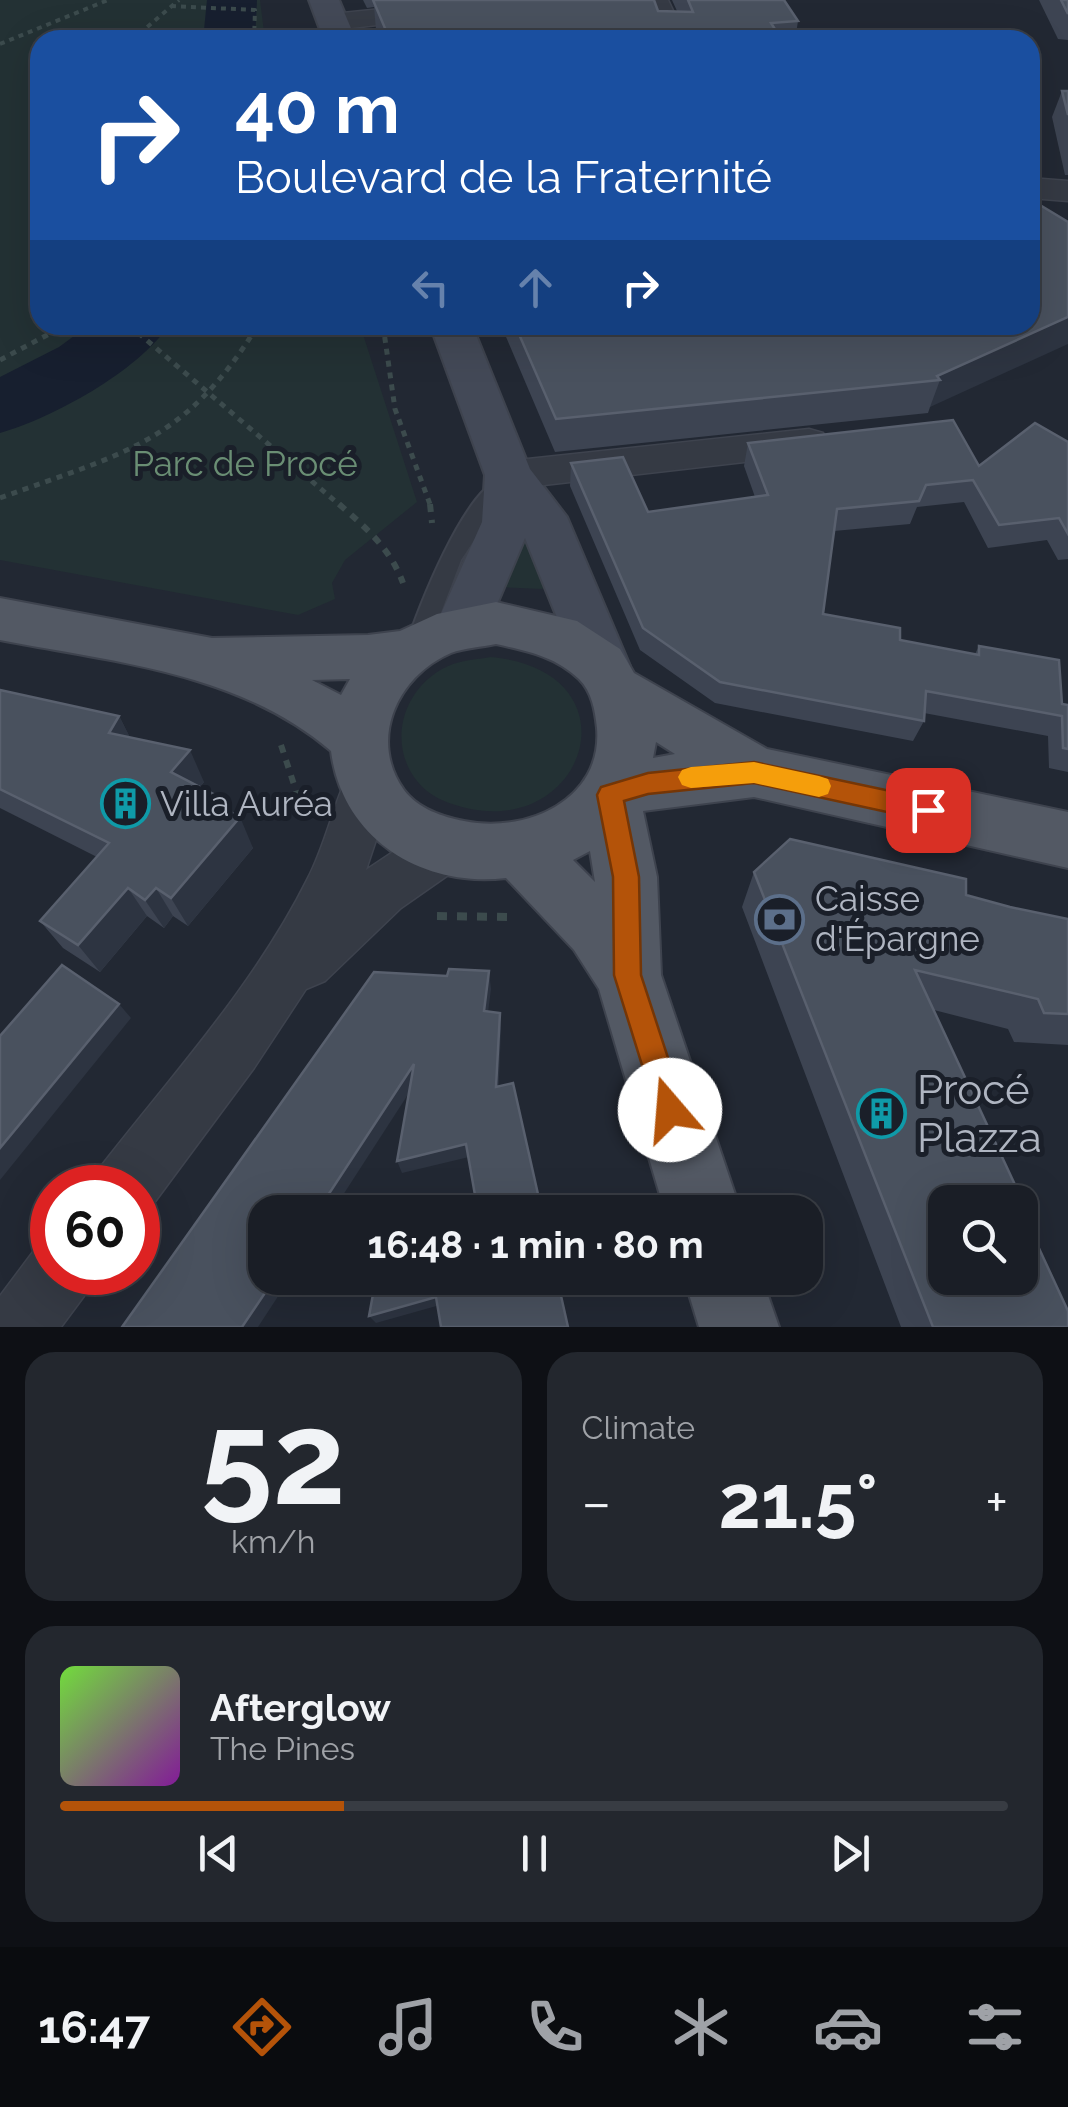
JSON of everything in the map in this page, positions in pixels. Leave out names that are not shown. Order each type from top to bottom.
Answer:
[{"type":"main road","points":[[454,335],[509,475],[542,517],[629,722],[630,739],[622,774],[612,793],[520,881]]},
{"type":"main road","points":[[362,762],[370,690],[428,641],[507,522],[509,475]]},
{"type":"main road","points":[[0,620],[212,660],[368,656],[496,623],[546,632],[577,646],[610,678],[754,772]]},
{"type":"main road","points":[[212,660],[298,698],[338,722],[362,762],[378,802],[406,829],[445,846],[482,853],[596,928],[628,975]]},
{"type":"main road","points":[[612,793],[684,778],[754,772],[1068,840]]},
{"type":"main road","points":[[612,793],[626,877],[628,975],[698,1195]]},
{"type":"main road","points":[[729,1295],[739,1327]]},
{"type":"street","points":[[655,0],[668,30]]},
{"type":"street","points":[[332,21],[460,10]]},
{"type":"street","points":[[1040,189],[1068,191]]},
{"type":"street","points":[[509,475],[853,438]]},
{"type":"street","points":[[142,1165],[276,988],[344,863],[362,762]]},
{"type":"street","points":[[276,988],[382,890],[445,846]]},
{"type":"street","points":[[18,1327],[42,1295]]},
{"type":"path","points":[[34,30],[108,0]]},
{"type":"path","points":[[143,30],[179,0]]},
{"type":"path","points":[[171,6],[255,10],[254,30]]},
{"type":"path","points":[[0,44],[30,32]]},
{"type":"path","points":[[0,360],[47,335]]},
{"type":"path","points":[[140,335],[374,534],[396,564],[405,588]]},
{"type":"path","points":[[0,498],[139,447],[170,431],[210,396],[251,335]]},
{"type":"path","points":[[384,335],[395,409],[430,500]]},
{"type":"path","points":[[282,738],[281,752],[312,830]]},
{"type":"path","points":[[430,915],[465,920],[506,918],[520,881]]},
{"type":"green space","name":"Parc de Procé","points":[[0,0],[260,0],[264,30],[30,30],[30,335],[363,335],[417,502],[345,560],[332,583],[335,599],[298,615],[0,560]]},
{"type":"green space","points":[[522,527],[546,585],[542,589],[498,587]]},
{"type":"green space","points":[[491,657],[538,669],[567,691],[580,719],[579,750],[565,778],[540,799],[505,811],[443,801],[417,781],[402,748],[405,714],[423,684],[453,664]]},
{"type":"building","points":[[373,0],[654,0],[658,11],[693,12],[688,0],[784,0],[798,21],[771,23],[776,30],[386,30]]},
{"type":"building","points":[[1062,91],[1068,91],[1068,115]]},
{"type":"building","points":[[1040,205],[1068,222],[1068,317],[1040,330]]},
{"type":"building","points":[[519,335],[1028,335],[937,376],[940,380],[556,419]]},
{"type":"building","points":[[953,420],[979,466],[1035,423],[1068,442],[1068,534],[1059,518],[999,525],[973,480],[926,485],[919,501],[837,509],[823,614],[900,628],[900,640],[979,655],[979,646],[1059,660],[1062,704],[1068,705],[1068,749],[1063,748],[1062,716],[926,691],[924,721],[720,682],[643,628],[571,463],[623,457],[648,512],[768,495],[748,443]]},
{"type":"building","points":[[0,690],[119,716],[109,733],[190,750],[171,772],[217,796],[212,802],[240,817],[171,898],[156,888],[145,900],[128,888],[78,945],[40,921],[109,843],[0,789]]},
{"type":"building","name":"Procé Plazza","points":[[790,839],[966,879],[966,895],[1068,919],[1068,1014],[1044,1013],[1038,999],[915,970],[1015,1185],[928,1185],[928,1295],[1038,1295],[1038,1246],[1068,1311],[1068,1327],[933,1327],[754,872]]},
{"type":"building","points":[[62,965],[119,1004],[0,1148],[0,1036]]},
{"type":"building","points":[[449,969],[489,971],[484,1011],[500,1013],[496,1087],[513,1083],[538,1195],[475,1195],[466,1144],[397,1161],[414,1064],[328,1195],[248,1195],[248,1295],[264,1295],[242,1327],[122,1327],[145,1295],[160,1295],[160,1273],[374,972],[447,976]]},
{"type":"building","points":[[373,1295],[561,1295],[568,1327],[441,1327],[436,1297],[369,1316]]},
{"type":"waterway","points":[[230,30],[232,0]]},
{"type":"waterway","points":[[0,408],[84,363],[121,335]]},
{"type":"slow traffic","points":[[691,777],[754,772],[819,786]]},
{"type":"place","name":"Villa Auréa","points":[[125,804]]},
{"type":"place","name":"Caisse d'Épargne","points":[[780,919]]},
{"type":"place","name":"Procé Plazza","points":[[882,1113]]},
{"type":"route","points":[[670,1110],[628,975],[626,877],[610,795],[614,790],[754,772],[928,810]]}]
